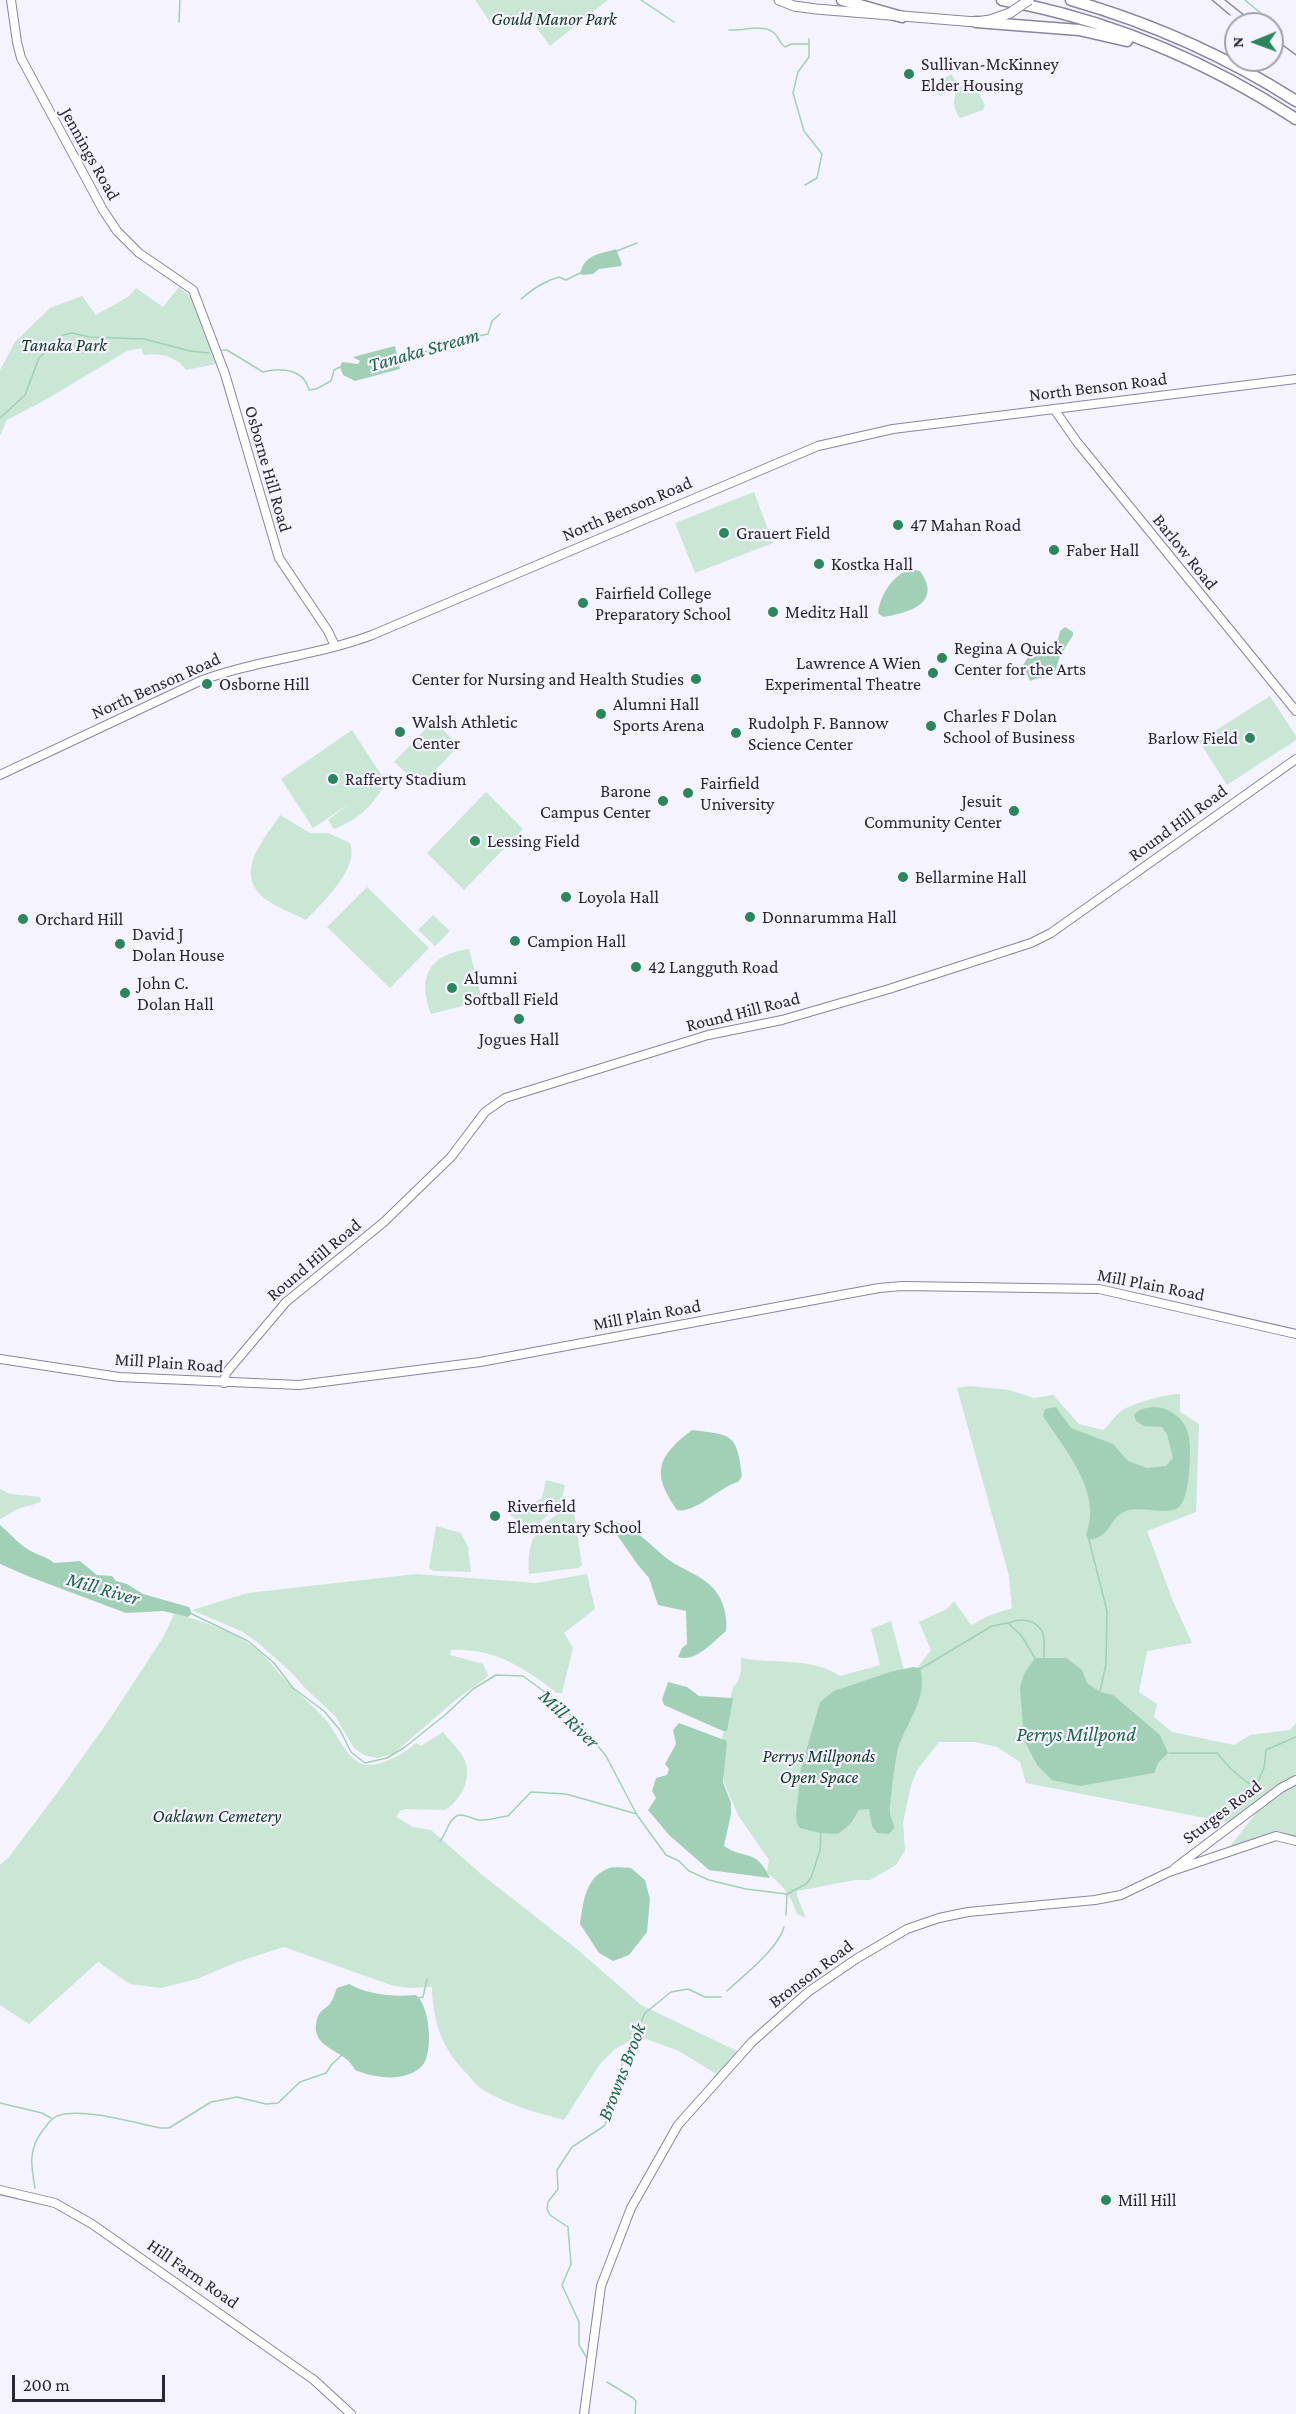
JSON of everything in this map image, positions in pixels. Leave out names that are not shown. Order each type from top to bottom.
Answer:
[{"type":"highway","points":[[842,0],[902,17]]},
{"type":"highway","points":[[1002,0],[1044,9],[1106,27],[1200,64],[1296,119]]},
{"type":"highway","points":[[1071,0],[1106,10]]},
{"type":"highway","points":[[1082,0],[1159,29],[1211,52],[1296,101]]},
{"type":"highway","points":[[976,21],[1101,34],[1200,64]]},
{"type":"main road","points":[[780,0],[794,6],[816,9],[976,21],[990,21],[1010,13],[1029,0]]},
{"type":"main road","name":"North Benson Road","points":[[0,775],[207,678],[362,639],[818,446],[893,429],[1296,379]]},
{"type":"main road","name":"Round Hill Road","points":[[224,1383],[226,1373],[280,1308],[351,1251],[405,1202],[451,1157],[485,1112],[505,1098],[708,1035],[782,1020],[889,989],[1031,943],[1051,933],[1296,759]]},
{"type":"main road","name":"Mill Plain Road","points":[[0,1359],[119,1377],[299,1385],[454,1366],[896,1286],[1099,1289],[1296,1334]]},
{"type":"main road","name":"Sturges Road","points":[[1170,1872],[1281,1788],[1296,1780]]},
{"type":"main road","name":"Bronson Road","points":[[584,2414],[602,2286],[631,2208],[678,2125],[752,2042],[808,1992],[856,1959],[907,1929],[939,1918],[968,1912],[1114,1897],[1170,1872],[1276,1836],[1296,1841]]},
{"type":"main road","name":"Hill Farm Road","points":[[0,2190],[55,2203],[92,2224],[314,2380],[351,2414]]},
{"type":"street","name":"Jennings Road","points":[[11,0],[21,58],[103,210],[117,231],[131,246],[193,290]]},
{"type":"street","name":"Osborne Hill Road","points":[[193,290],[225,374],[279,558],[328,631],[335,646]]},
{"type":"street","name":"Barlow Road","points":[[1054,409],[1084,451],[1296,711]]},
{"type":"green space","name":"Gould Manor Park","points":[[475,0],[608,0],[550,46],[528,16],[492,25]]},
{"type":"green space","points":[[951,74],[956,81],[950,85],[952,88],[940,96],[934,85]]},
{"type":"green space","points":[[972,80],[985,105],[983,110],[960,118],[955,107],[955,96],[961,86]]},
{"type":"green space","name":"Tanaka Park","points":[[179,287],[192,298],[216,364],[186,370],[168,356],[144,355],[141,348],[127,351],[7,420],[0,436],[0,370],[15,342],[50,308],[82,296],[96,315],[128,297],[136,288],[163,307]]},
{"type":"green space","name":"Grauert Field","points":[[754,492],[773,543],[695,573],[675,523]]},
{"type":"green space","name":"Barlow Field","points":[[1270,696],[1296,736],[1296,740],[1227,785],[1199,741]]},
{"type":"green space","points":[[433,721],[459,745],[421,786],[394,762]]},
{"type":"green space","name":"Rafferty Stadium","points":[[352,730],[384,779],[387,774],[392,774],[374,800],[354,819],[334,829],[328,820],[350,803],[313,828],[281,779]]},
{"type":"green space","name":"Lessing Field","points":[[486,792],[523,829],[464,890],[427,853]]},
{"type":"green space","points":[[280,815],[310,833],[328,833],[350,843],[352,853],[345,874],[330,895],[306,920],[267,900],[257,891],[252,882],[252,862]]},
{"type":"green space","points":[[367,887],[429,948],[390,988],[327,927]]},
{"type":"green space","points":[[433,915],[450,931],[435,946],[418,930]]},
{"type":"green space","name":"Alumni Softball Field","points":[[469,949],[481,995],[478,1002],[431,1014],[425,989],[429,970],[444,956]]},
{"type":"green space","name":"Perrys Millponds Open Space","points":[[970,1386],[1009,1390],[1034,1398],[1053,1395],[1079,1424],[1103,1430],[1125,1409],[1167,1395],[1180,1394],[1180,1412],[1199,1424],[1196,1512],[1147,1531],[1172,1599],[1192,1643],[1147,1651],[1139,1692],[1157,1704],[1154,1717],[1172,1732],[1234,1745],[1250,1735],[1290,1730],[1296,1723],[1296,1841],[1276,1837],[1228,1849],[1257,1812],[1236,1824],[1026,1783],[1020,1762],[997,1747],[975,1742],[939,1742],[917,1770],[911,1785],[903,1823],[905,1850],[896,1865],[870,1880],[855,1880],[797,1891],[806,1918],[797,1914],[786,1891],[767,1873],[769,1860],[738,1815],[724,1782],[721,1743],[733,1687],[740,1674],[741,1658],[817,1666],[840,1676],[880,1665],[871,1629],[891,1621],[905,1674],[912,1675],[931,1650],[919,1622],[947,1609],[954,1601],[971,1625],[988,1616],[1012,1608],[1009,1576],[957,1388]]},
{"type":"green space","points":[[546,1480],[565,1485],[561,1504],[534,1527],[526,1526],[510,1515],[517,1509],[542,1498]]},
{"type":"green space","points":[[0,1489],[10,1494],[40,1497],[41,1502],[18,1509],[0,1519]]},
{"type":"green space","points":[[573,1506],[582,1565],[578,1568],[529,1574],[530,1549],[538,1532],[552,1518]]},
{"type":"green space","points":[[436,1526],[461,1533],[468,1547],[471,1572],[434,1571],[429,1568]]},
{"type":"green space","points":[[416,1574],[536,1583],[587,1574],[595,1609],[564,1633],[573,1648],[562,1693],[557,1693],[533,1675],[508,1661],[481,1652],[451,1650],[450,1655],[483,1664],[488,1675],[486,1678],[458,1698],[393,1754],[377,1758],[364,1755],[354,1748],[335,1716],[256,1641],[241,1631],[192,1610],[248,1593]]},
{"type":"green space","name":"Oaklawn Cemetery","points":[[174,1614],[220,1629],[253,1646],[321,1715],[348,1754],[358,1762],[372,1765],[389,1760],[416,1743],[421,1746],[443,1732],[457,1748],[467,1767],[466,1783],[458,1799],[445,1810],[406,1809],[400,1811],[396,1817],[413,1827],[431,1830],[481,1874],[578,1950],[641,2005],[737,2051],[718,2075],[679,2051],[638,2036],[615,2049],[600,2064],[564,2120],[494,2096],[476,2084],[445,2045],[434,2012],[432,1987],[408,1988],[391,1985],[284,1947],[237,1962],[197,1979],[161,1988],[130,1984],[98,1962],[29,2024],[0,2005],[0,1865],[8,1858],[55,1796],[111,1717],[164,1636]]},
{"type":"water","points":[[616,249],[621,266],[599,269],[593,274],[582,275],[580,273],[589,258]]},
{"type":"water","points":[[395,346],[400,369],[355,381],[343,375],[340,367],[342,362],[358,364],[360,361],[353,357]]},
{"type":"water","points":[[910,569],[920,571],[926,582],[928,591],[925,599],[920,605],[903,613],[883,617],[878,613],[885,593],[898,576]]},
{"type":"water","points":[[1065,627],[1073,632],[1073,635],[1060,656],[1054,675],[1030,681],[1023,665],[1032,651],[1038,651],[1040,656],[1048,652],[1058,640],[1060,631]]},
{"type":"water","points":[[1056,1407],[1071,1428],[1113,1444],[1128,1461],[1147,1468],[1166,1466],[1173,1458],[1167,1434],[1162,1427],[1144,1426],[1136,1421],[1134,1415],[1145,1408],[1154,1407],[1175,1414],[1186,1428],[1190,1449],[1188,1482],[1180,1506],[1170,1511],[1139,1509],[1126,1511],[1116,1518],[1102,1535],[1089,1540],[1086,1535],[1090,1519],[1090,1503],[1086,1487],[1071,1457],[1043,1416],[1045,1409]]},
{"type":"water","points":[[692,1430],[716,1433],[730,1439],[738,1451],[742,1476],[738,1482],[699,1504],[684,1510],[677,1510],[663,1485],[662,1465],[672,1448]]},
{"type":"water","points":[[611,1522],[626,1526],[642,1536],[669,1560],[708,1583],[717,1592],[724,1608],[726,1631],[710,1646],[691,1657],[678,1657],[682,1648],[687,1644],[686,1611],[658,1605],[649,1578],[610,1525]]},
{"type":"water","points":[[0,1525],[27,1549],[54,1563],[80,1561],[97,1575],[112,1576],[116,1581],[127,1584],[143,1594],[189,1607],[192,1614],[188,1617],[163,1611],[126,1613],[0,1564]]},
{"type":"water","name":"Perrys Millpond","points":[[1035,1658],[1066,1658],[1082,1670],[1087,1683],[1100,1692],[1113,1695],[1160,1735],[1168,1753],[1158,1763],[1154,1773],[1080,1786],[1052,1780],[1037,1765],[1024,1740],[1020,1688],[1024,1674]]},
{"type":"water","points":[[913,1667],[920,1668],[921,1691],[915,1712],[897,1753],[890,1810],[894,1828],[889,1834],[877,1833],[872,1826],[869,1809],[859,1810],[851,1823],[838,1834],[820,1833],[800,1828],[796,1815],[801,1769],[820,1702],[834,1691],[890,1672]]},
{"type":"water","points":[[668,1682],[687,1687],[699,1696],[732,1698],[727,1731],[664,1705],[662,1700]]},
{"type":"water","points":[[679,1723],[727,1741],[723,1782],[731,1803],[731,1814],[724,1846],[755,1858],[765,1868],[770,1878],[709,1870],[669,1835],[648,1810],[656,1798],[652,1791],[656,1778],[667,1775],[669,1769],[665,1764],[676,1744],[673,1730]]},
{"type":"water","points":[[612,1868],[631,1868],[645,1880],[650,1899],[647,1932],[629,1955],[613,1961],[599,1953],[580,1924],[582,1908],[586,1892],[600,1873]]},
{"type":"water","points":[[349,1984],[365,1991],[382,1994],[416,1995],[425,2009],[429,2030],[428,2051],[422,2066],[407,2075],[398,2077],[371,2075],[355,2070],[344,2057],[322,2042],[317,2036],[318,2016],[330,2004],[337,1988]]},
{"type":"waterway","points":[[179,22],[180,0]]},
{"type":"waterway","points":[[641,0],[674,22]]},
{"type":"waterway","points":[[1245,0],[1259,12]]},
{"type":"waterway","points":[[729,30],[764,28],[775,34],[785,47],[791,44],[808,44]]},
{"type":"waterway","points":[[805,185],[817,178],[822,154],[804,131],[793,93],[798,72],[809,57],[809,39]]},
{"type":"waterway","name":"Tanaka Stream","points":[[617,251],[637,243]]},
{"type":"waterway","name":"Tanaka Stream","points":[[521,299],[548,281],[559,277],[566,280],[580,273]]},
{"type":"waterway","name":"Tanaka Stream","points":[[400,359],[428,351],[435,345],[488,334],[492,321],[500,314]]},
{"type":"waterway","name":"Tanaka Stream","points":[[0,418],[25,395],[39,358],[63,335],[72,333],[90,337],[144,339],[190,351],[209,353]]},
{"type":"waterway","name":"Tanaka Stream","points":[[222,350],[227,350],[263,372],[291,371],[302,378],[309,390],[331,381],[334,370],[340,367]]},
{"type":"waterway","points":[[1089,1540],[1107,1611],[1106,1664],[1100,1692]]},
{"type":"waterway","name":"Mill River","points":[[192,1614],[248,1641],[274,1663],[293,1688],[324,1711],[340,1730],[351,1752],[365,1763],[387,1758],[405,1747],[473,1689],[496,1675],[523,1676],[553,1698],[581,1725],[606,1756],[637,1815],[666,1855],[679,1861],[689,1871],[709,1880],[746,1889],[787,1894],[806,1884],[811,1878],[820,1850],[821,1832]]},
{"type":"waterway","points":[[1009,1623],[1024,1620],[1041,1629],[1044,1637],[1044,1660]]},
{"type":"waterway","name":"Mill River","points":[[920,1669],[992,1626],[1008,1623],[1021,1635],[1035,1658]]},
{"type":"waterway","name":"Mill River","points":[[1169,1753],[1217,1753],[1248,1783],[1258,1781],[1264,1768],[1266,1750],[1296,1737]]},
{"type":"waterway","points":[[440,1841],[450,1822],[458,1815],[483,1820],[508,1816],[531,1792],[566,1794],[637,1814]]},
{"type":"waterway","name":"Browns Brook","points":[[786,1915],[787,1895]]},
{"type":"waterway","name":"Browns Brook","points":[[727,1991],[768,1953],[784,1927]]},
{"type":"waterway","points":[[419,1998],[423,1997],[427,1979]]},
{"type":"waterway","name":"Browns Brook","points":[[587,2358],[579,2345],[579,2322],[562,2285],[571,2264],[568,2227],[550,2215],[547,2209],[548,2202],[558,2189],[557,2170],[572,2147],[604,2126],[609,2117],[619,2071],[645,2013],[671,1992],[688,1989],[705,1997],[721,1997]]},
{"type":"waterway","points":[[35,2188],[32,2165],[35,2144],[47,2125],[57,2116],[83,2113],[169,2128],[211,2102],[237,2097],[266,2104],[278,2103],[300,2082],[326,2073],[343,2054]]},
{"type":"waterway","points":[[0,2103],[42,2113],[51,2118]]},
{"type":"waterway","name":"Browns Brook","points":[[607,2382],[636,2401],[635,2414]]},
{"type":"railway","points":[[1212,0],[1226,12]]},
{"type":"railway","points":[[1225,0],[1240,12]]},
{"type":"railway","points":[[1284,46],[1296,55]]},
{"type":"place","name":"Sullivan-McKinney Elder Housing","points":[[909,74]]},
{"type":"place","name":"47 Mahan Road","points":[[898,525]]},
{"type":"place","name":"Grauert Field","points":[[724,533]]},
{"type":"place","name":"Faber Hall","points":[[1054,550]]},
{"type":"place","name":"Kostka Hall","points":[[819,564]]},
{"type":"place","name":"Fairfield College Preparatory School","points":[[583,603]]},
{"type":"place","name":"Meditz Hall","points":[[773,612]]},
{"type":"place","name":"Regina A Quick Center for the Arts","points":[[942,658]]},
{"type":"place","name":"Lawrence A Wien Experimental Theatre","points":[[933,673]]},
{"type":"place","name":"Center for Nursing and Health Studies","points":[[696,679]]},
{"type":"place","name":"Osborne Hill","points":[[207,684]]},
{"type":"place","name":"Alumni Hall Sports Arena","points":[[601,714]]},
{"type":"place","name":"Charles F Dolan School of Business","points":[[931,726]]},
{"type":"place","name":"Walsh Athletic Center","points":[[400,732]]},
{"type":"place","name":"Rudolph F. Bannow Science Center","points":[[736,733]]},
{"type":"place","name":"Barlow Field","points":[[1250,738]]},
{"type":"place","name":"Rafferty Stadium","points":[[333,779]]},
{"type":"place","name":"Fairfield University","points":[[688,793]]},
{"type":"place","name":"Barone Campus Center","points":[[663,801]]},
{"type":"place","name":"Jesuit Community Center","points":[[1014,811]]},
{"type":"place","name":"Lessing Field","points":[[475,841]]},
{"type":"place","name":"Bellarmine Hall","points":[[903,877]]},
{"type":"place","name":"Loyola Hall","points":[[566,897]]},
{"type":"place","name":"Donnarumma Hall","points":[[750,917]]},
{"type":"place","name":"Orchard Hill","points":[[23,919]]},
{"type":"place","name":"Campion Hall","points":[[515,941]]},
{"type":"place","name":"David J Dolan House","points":[[120,944]]},
{"type":"place","name":"42 Langguth Road","points":[[636,967]]},
{"type":"place","name":"Alumni Softball Field","points":[[452,988]]},
{"type":"place","name":"John C. Dolan Hall","points":[[125,993]]},
{"type":"place","name":"Jogues Hall","points":[[519,1019]]},
{"type":"place","name":"Riverfield Elementary School","points":[[495,1516]]},
{"type":"place","name":"Mill Hill","points":[[1106,2200]]}]
